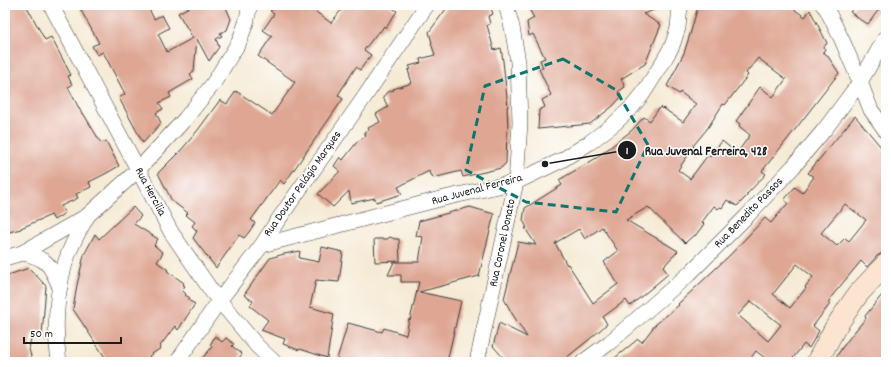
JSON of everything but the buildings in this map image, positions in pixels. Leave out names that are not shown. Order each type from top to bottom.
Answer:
[{"type":"street","name":"Rua Hercilia","points":[[50,5],[171,232],[200,276],[219,301],[257,346],[274,362]]},
{"type":"street","points":[[5,258],[22,253],[87,216],[138,170],[185,119],[213,84],[239,42],[246,23],[250,5]]},
{"type":"street","name":"Rua Doutor Pelágio Marques","points":[[177,362],[219,301],[262,245],[280,216],[361,102],[427,5]]},
{"type":"street","name":"Rua Coronel Donato","points":[[477,362],[516,182],[520,123],[518,62],[512,27],[506,5]]},
{"type":"street","name":"Rua Juvenal Ferreira","points":[[262,245],[440,199],[516,182],[562,160],[589,143],[614,124],[632,107],[660,67],[672,46],[678,28],[680,5]]},
{"type":"street","points":[[823,5],[826,8],[842,40],[871,110],[886,131]]},
{"type":"street","name":"Rua Benedito Passos","points":[[583,362],[609,343],[689,274],[793,167],[825,129],[860,82],[886,37]]},
{"type":"street","points":[[59,362],[57,352],[57,322],[60,287],[65,264],[74,239],[87,216]]},
{"type":"street","points":[[22,253],[32,255],[43,260],[53,271],[60,287]]},
{"type":"street","points":[[817,362],[835,328],[858,294],[886,264]]},
{"type":"highlighted area","points":[[563,59],[616,90],[648,145],[616,212],[526,202],[466,170],[485,86]]},
{"type":"place","name":"Rua Juvenal Ferreira, 428","points":[[545,164]]}]
